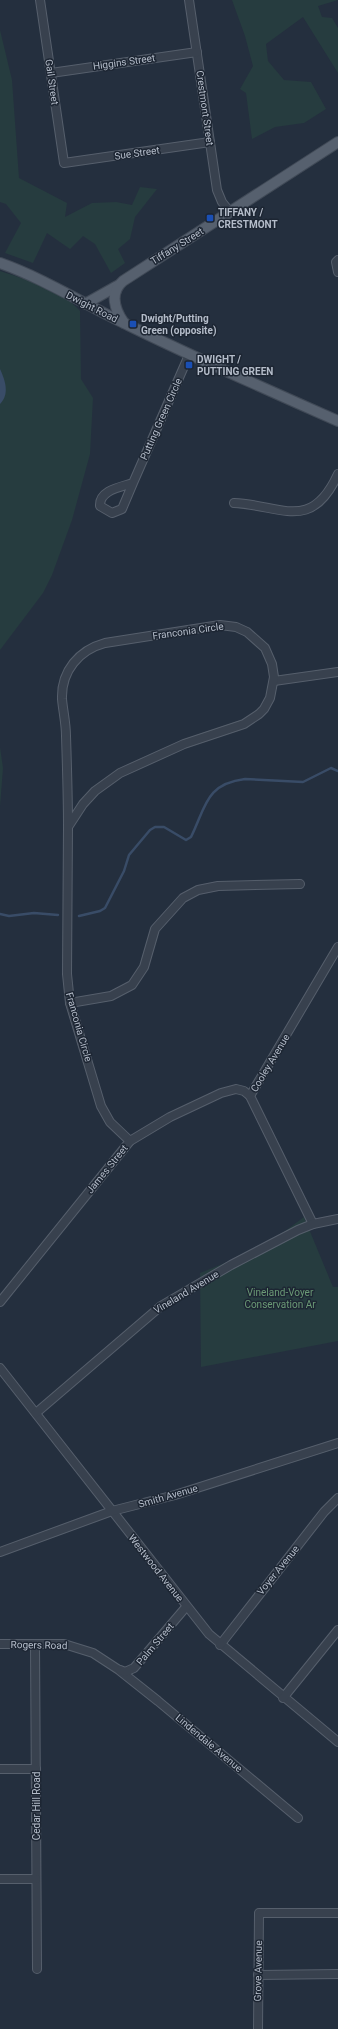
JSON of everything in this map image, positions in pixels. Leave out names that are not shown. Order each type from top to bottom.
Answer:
[{"type":"main road","name":"Tiffany Street","points":[[85,304],[117,286],[128,276],[338,142]]},
{"type":"main road","name":"Dwight Road","points":[[0,263],[40,279],[124,324],[189,355],[338,421]]},
{"type":"main road","points":[[117,286],[114,302],[124,324]]},
{"type":"street","name":"Gail Street","points":[[40,0],[64,163]]},
{"type":"street","name":"Crestmont Street","points":[[189,0],[217,190],[222,202],[230,212]]},
{"type":"street","name":"Higgins Street","points":[[51,73],[197,52]]},
{"type":"street","name":"Sue Street","points":[[64,163],[210,142]]},
{"type":"street","points":[[338,260],[336,262],[338,272]]},
{"type":"street","name":"Putting Green Circle","points":[[133,483],[189,355]]},
{"type":"street","points":[[234,503],[254,504],[280,512],[302,511],[322,499],[338,474]]},
{"type":"street","name":"Franconia Circle","points":[[68,828],[83,804],[95,791],[120,773],[184,744],[250,720],[266,706],[274,681],[272,664],[265,648],[248,632],[231,626],[220,625],[99,645],[85,651],[71,667],[62,692],[66,730],[68,828],[67,974],[70,1002],[101,1106],[110,1122],[130,1141]]},
{"type":"street","points":[[274,681],[338,672]]},
{"type":"street","points":[[70,1002],[111,996],[132,985],[144,967],[155,929],[171,909],[188,895],[203,888],[244,885],[300,884]]},
{"type":"street","name":"Cooley Avenue","points":[[313,1224],[250,1096],[338,947]]},
{"type":"street","name":"James Street","points":[[0,1302],[130,1141],[170,1117],[221,1093],[236,1089],[244,1091],[250,1096]]},
{"type":"street","name":"Vineland Avenue","points":[[36,1413],[161,1306],[231,1265],[313,1224],[338,1219]]},
{"type":"street","name":"Westwood Avenue","points":[[0,1368],[186,1607],[209,1634],[283,1698],[338,1742]]},
{"type":"street","name":"Smith Avenue","points":[[0,1552],[112,1511],[175,1495],[338,1443]]},
{"type":"street","name":"Voyer Avenue","points":[[220,1645],[320,1518],[338,1498]]},
{"type":"street","name":"Palm Street","points":[[119,1670],[125,1672],[134,1668],[186,1607]]},
{"type":"street","points":[[283,1698],[338,1630]]},
{"type":"street","name":"Rogers Road","points":[[0,1644],[64,1644],[85,1650],[119,1670]]},
{"type":"street","name":"Cedar Hill Road","points":[[35,1644],[37,1969]]},
{"type":"street","name":"Lindendale Avenue","points":[[119,1670],[298,1818]]},
{"type":"street","points":[[0,1769],[36,1769]]},
{"type":"street","points":[[0,1879],[36,1879]]},
{"type":"street","name":"Grove Avenue","points":[[258,2029],[259,1913],[338,1913]]},
{"type":"street","points":[[258,1975],[338,1974]]},
{"type":"green space","points":[[232,0],[338,0],[318,6],[322,17],[332,18],[338,28],[338,73],[303,17],[266,44],[268,61],[284,80],[311,82],[326,109],[304,123],[275,127],[252,139],[246,93],[240,89],[253,66],[245,36]]},
{"type":"green space","points":[[0,30],[12,80],[19,178],[67,203],[65,217],[92,203],[116,202],[132,205],[140,187],[157,189],[135,217],[130,239],[118,249],[125,263],[111,273],[95,244],[83,236],[70,249],[47,233],[33,263],[5,253],[21,223],[6,204],[0,202]]},
{"type":"green space","points":[[0,271],[43,286],[73,304],[80,311],[81,379],[93,398],[90,454],[72,520],[52,575],[43,593],[0,650]]},
{"type":"green space","points":[[0,747],[3,768],[0,807]]},
{"type":"green space","name":"Vineland-Voyer Conservation Ar","points":[[304,1217],[333,1287],[338,1287],[338,1341],[201,1367],[200,1273],[262,1248]]},
{"type":"water","points":[[0,369],[4,378],[6,391],[0,404]]},
{"type":"waterway","points":[[79,916],[100,911],[105,908],[124,871],[129,855],[150,830],[155,827],[164,827],[186,840],[191,837],[204,807],[214,792],[222,786],[245,779],[303,782],[331,768],[338,771]]},
{"type":"waterway","points":[[0,914],[9,916],[34,913],[58,915]]},
{"type":"place","name":"TIFFANY / CRESTMONT","points":[[210,218]]},
{"type":"place","name":"Dwight/Putting Green (opposite)","points":[[133,324]]},
{"type":"place","name":"DWIGHT / PUTTING GREEN","points":[[189,365]]}]
